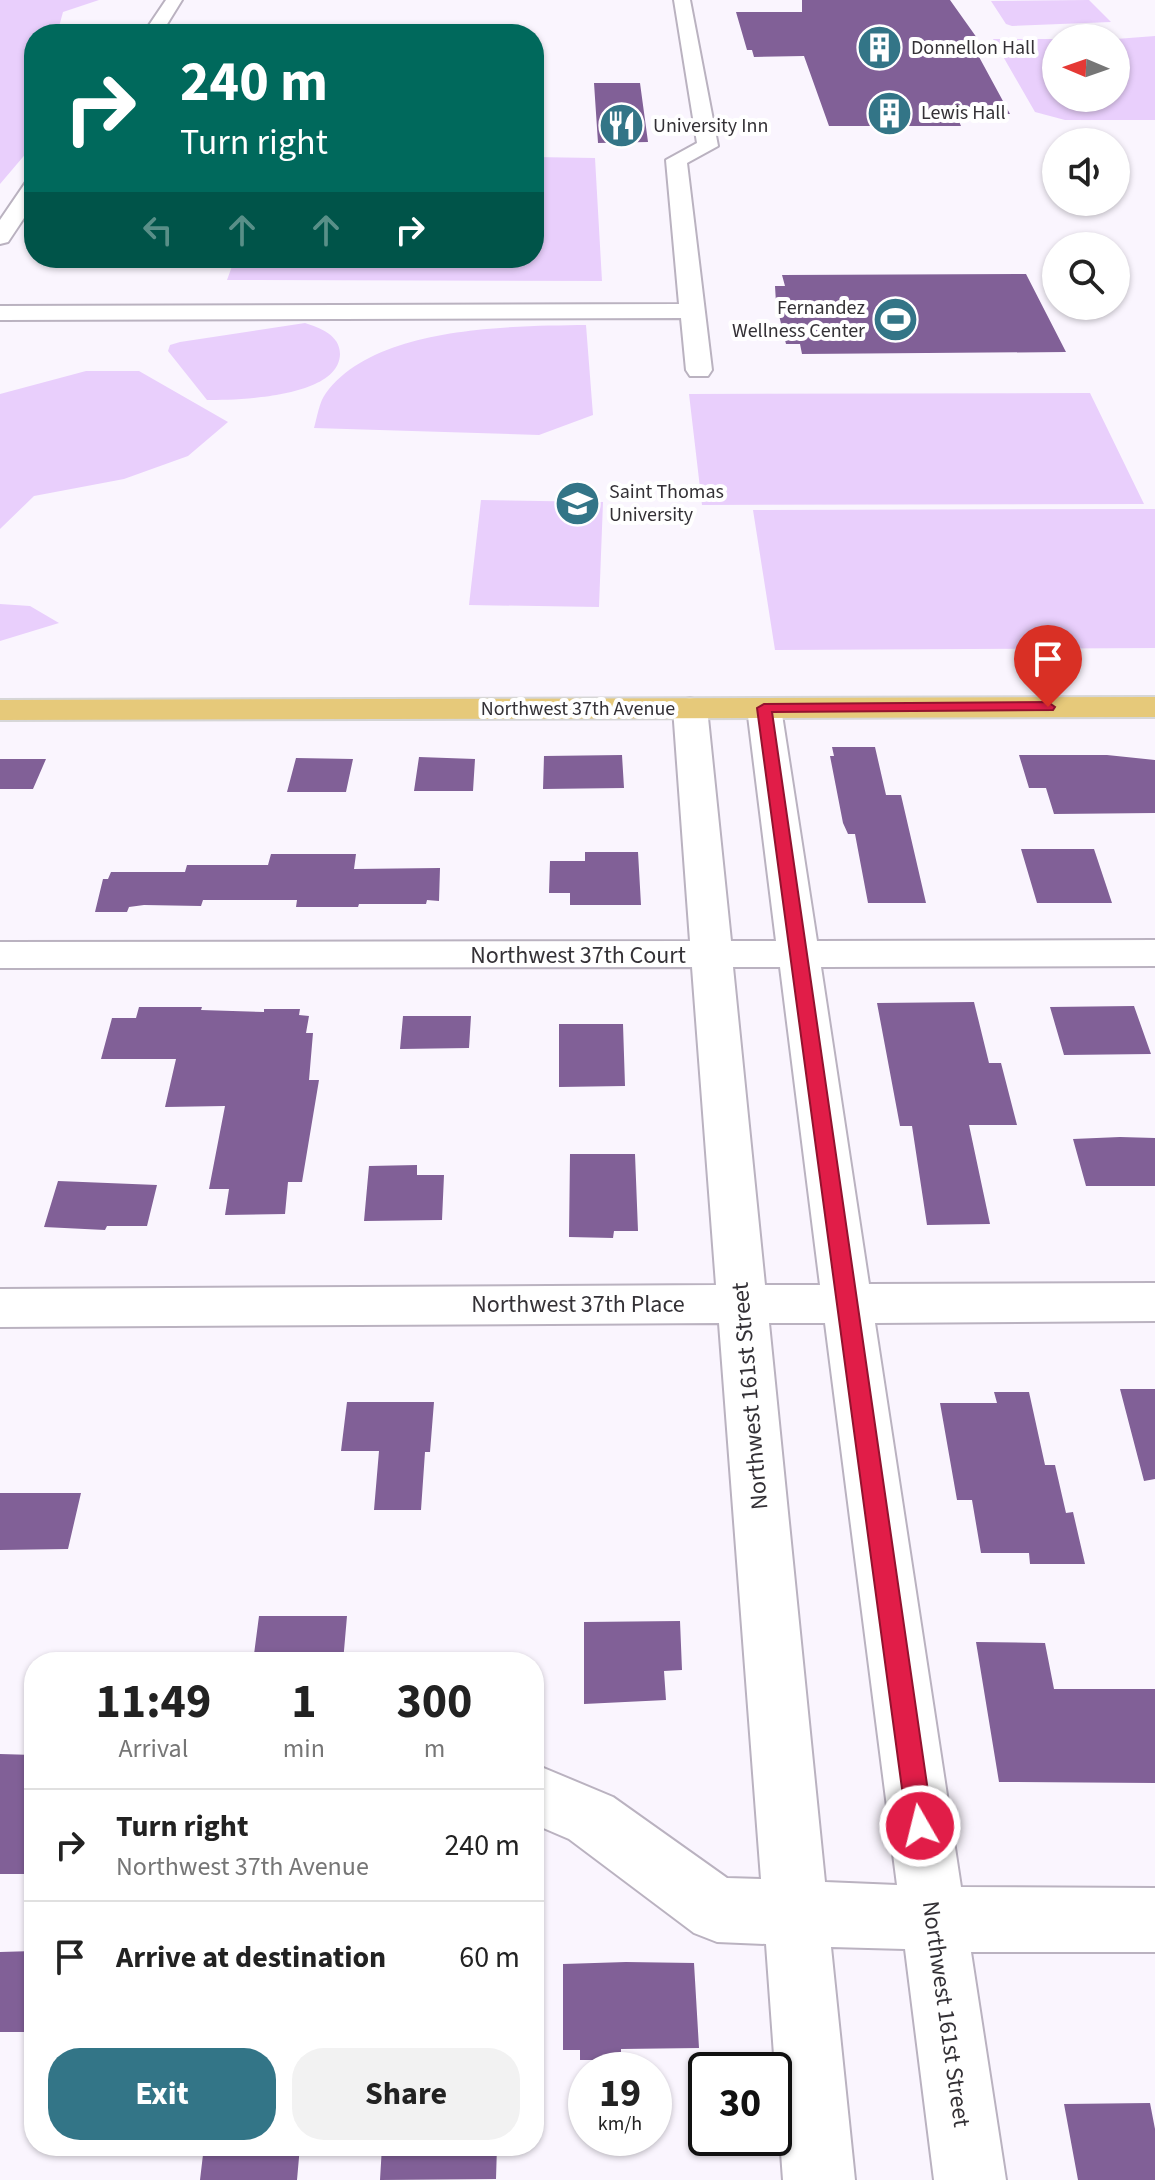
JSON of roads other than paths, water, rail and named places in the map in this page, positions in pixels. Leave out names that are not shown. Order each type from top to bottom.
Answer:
[{"type":"main road","name":"Northwest 37th Avenue","points":[[0,710],[1155,707]]},
{"type":"street","points":[[682,0],[708,146],[676,160],[699,370]]},
{"type":"street","points":[[162,24],[181,5]]},
{"type":"street","points":[[4,247],[24,207]]},
{"type":"street","points":[[4,247],[24,234]]},
{"type":"street","points":[[0,313],[692,311]]},
{"type":"street","name":"Northwest 161st Street","points":[[690,708],[819,2180]]},
{"type":"street","name":"Northwest 161st Street","points":[[764,708],[970,2180]]},
{"type":"street","name":"Northwest 37th Court","points":[[0,955],[1155,953]]},
{"type":"street","name":"Northwest 37th Place","points":[[0,1308],[1155,1302]]},
{"type":"street","points":[[544,1798],[591,1818],[717,1910],[933,1918],[1155,1920]]},
{"type":"place","name":"Donnellon Hall","points":[[880,48]]},
{"type":"place","name":"Lewis Hall","points":[[890,113]]},
{"type":"place","name":"University Inn","points":[[622,126]]},
{"type":"place","name":"Fernandez Wellness Center","points":[[896,319]]},
{"type":"place","name":"Saint Thomas University","points":[[578,503]]}]
